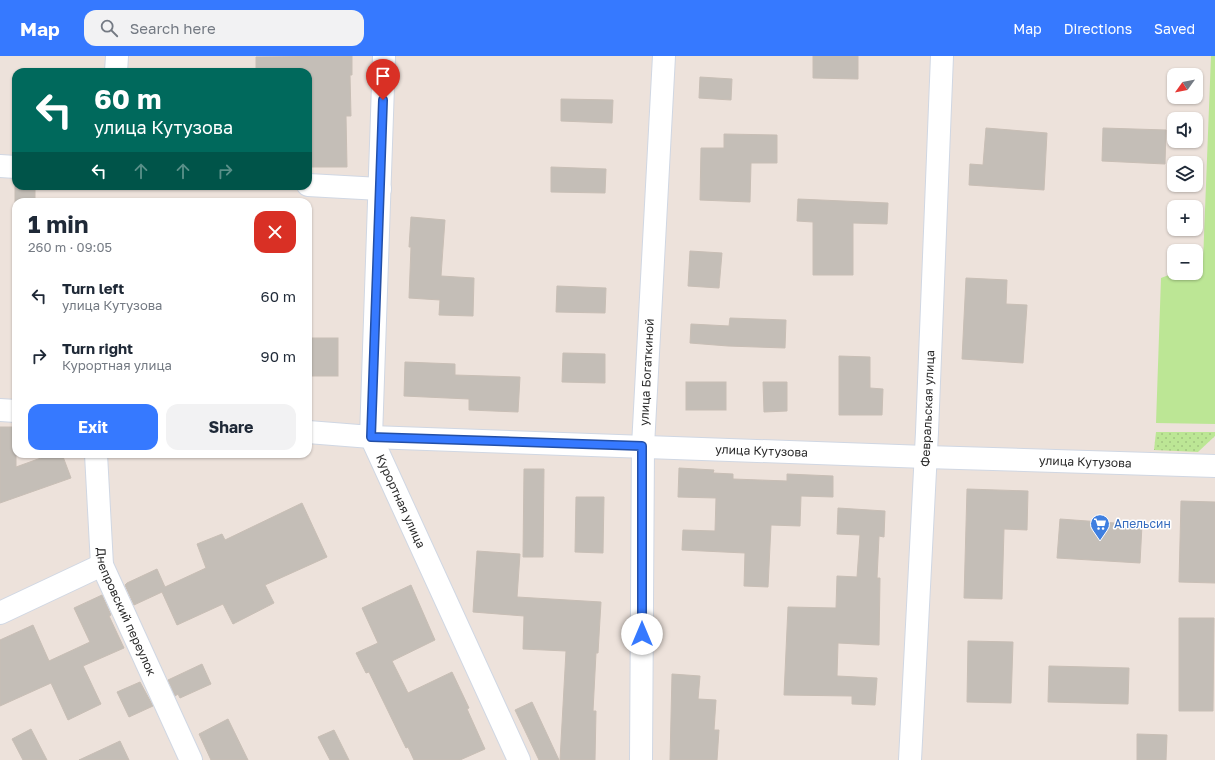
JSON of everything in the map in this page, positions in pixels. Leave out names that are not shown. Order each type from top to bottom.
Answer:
[{"type":"street","points":[[116,68],[117,56]]},
{"type":"street","name":"Курортная улица","points":[[384,56],[371,437],[519,760]]},
{"type":"street","name":"улица Богаткиной","points":[[641,760],[642,446],[664,56]]},
{"type":"street","name":"Февральская улица","points":[[910,760],[926,457],[942,56]]},
{"type":"street","points":[[0,166],[12,167]]},
{"type":"street","points":[[312,185],[380,189]]},
{"type":"street","points":[[0,410],[12,411]]},
{"type":"street","name":"улица Кутузова","points":[[312,432],[371,437],[1215,466]]},
{"type":"street","name":"Днепровский переулок","points":[[96,458],[102,565],[191,760]]},
{"type":"street","points":[[0,613],[102,565]]},
{"type":"green space","points":[[1211,56],[1215,56],[1215,424],[1156,423],[1161,278],[1167,276],[1167,280],[1203,280]]},
{"type":"green space","points":[[1156,432],[1215,432],[1215,436],[1198,452],[1154,450]]},
{"type":"building","points":[[352,56],[352,75],[350,75],[351,116],[346,116],[347,167],[312,167],[312,68],[256,68],[256,57]]},
{"type":"building","points":[[813,56],[858,56],[858,79],[813,78]]},
{"type":"building","points":[[700,77],[732,79],[731,100],[699,98]]},
{"type":"building","points":[[561,99],[613,100],[612,123],[561,121]]},
{"type":"building","points":[[986,128],[1047,133],[1044,190],[969,185],[970,164],[983,165]]},
{"type":"building","points":[[1103,128],[1166,130],[1165,164],[1102,161]]},
{"type":"building","points":[[724,134],[777,135],[777,163],[751,163],[750,202],[700,200],[701,148],[724,148]]},
{"type":"building","points":[[551,167],[606,169],[605,193],[551,192]]},
{"type":"building","points":[[15,190],[35,190],[35,198],[15,198]]},
{"type":"building","points":[[798,199],[888,203],[887,224],[853,223],[853,275],[813,275],[813,222],[797,221]]},
{"type":"building","points":[[411,217],[445,220],[441,276],[474,278],[473,316],[439,315],[440,300],[409,298],[411,247],[409,247]]},
{"type":"building","points":[[690,251],[722,253],[719,288],[688,286]]},
{"type":"building","points":[[966,278],[1007,280],[1006,304],[1027,305],[1023,363],[962,359]]},
{"type":"building","points":[[557,286],[606,288],[605,313],[556,312]]},
{"type":"building","points":[[730,318],[786,320],[785,348],[690,343],[691,324],[729,326]]},
{"type":"building","points":[[312,338],[338,338],[338,376],[312,376]]},
{"type":"building","points":[[563,353],[605,354],[605,383],[562,382]]},
{"type":"building","points":[[839,356],[870,357],[870,388],[883,389],[882,415],[839,415]]},
{"type":"building","points":[[405,362],[455,364],[455,375],[520,377],[518,412],[469,410],[469,399],[404,396]]},
{"type":"building","points":[[686,382],[726,382],[726,410],[686,410]]},
{"type":"building","points":[[763,382],[787,382],[787,411],[764,412]]},
{"type":"building","points":[[0,427],[12,427],[12,458],[16,458],[16,467],[41,458],[64,458],[71,478],[0,503]]},
{"type":"building","points":[[679,468],[714,470],[713,473],[733,474],[733,479],[787,481],[787,474],[833,476],[833,497],[801,496],[800,526],[771,525],[768,587],[744,586],[745,553],[682,550],[683,530],[715,531],[716,498],[678,497]]},
{"type":"building","points":[[524,469],[544,469],[543,557],[523,557]]},
{"type":"building","points":[[967,489],[1028,491],[1027,530],[1004,529],[1002,599],[964,598]]},
{"type":"building","points":[[576,497],[604,497],[603,553],[575,552]]},
{"type":"building","points":[[1181,501],[1215,502],[1215,583],[1179,582]]},
{"type":"building","points":[[302,503],[327,557],[265,585],[274,603],[233,624],[223,604],[177,625],[162,592],[134,605],[125,585],[127,583],[157,569],[165,587],[206,568],[197,544],[222,534],[225,540]]},
{"type":"building","points":[[838,508],[885,511],[884,537],[879,536],[877,578],[880,578],[879,645],[838,643],[837,676],[877,678],[875,705],[852,704],[852,696],[784,695],[788,607],[836,608],[837,576],[857,577],[860,535],[837,534]]},
{"type":"building","points":[[1060,519],[1142,525],[1140,563],[1057,558]]},
{"type":"building","points":[[477,551],[520,554],[517,597],[601,602],[598,653],[596,653],[593,711],[596,711],[595,760],[560,760],[566,651],[523,649],[524,616],[473,612]]},
{"type":"building","points":[[411,585],[435,640],[392,661],[408,693],[452,672],[469,708],[467,709],[485,749],[460,760],[414,760],[408,747],[406,748],[369,672],[366,673],[356,653],[378,643],[362,608]]},
{"type":"building","points":[[102,595],[111,615],[109,616],[124,648],[83,666],[101,704],[68,720],[51,683],[0,706],[0,640],[33,625],[49,661],[90,642],[74,608]]},
{"type":"building","points":[[1179,618],[1214,618],[1213,711],[1179,711]]},
{"type":"building","points":[[968,641],[1013,642],[1011,703],[967,702]]},
{"type":"building","points":[[202,664],[211,684],[180,698],[178,694],[175,696],[168,680]]},
{"type":"building","points":[[1049,666],[1129,668],[1128,704],[1048,702]]},
{"type":"building","points":[[672,674],[700,676],[698,699],[716,700],[714,730],[719,730],[717,760],[670,760]]},
{"type":"building","points":[[140,682],[153,706],[129,717],[117,692]]},
{"type":"building","points":[[532,702],[559,760],[539,760],[515,710]]},
{"type":"building","points":[[228,719],[248,760],[211,760],[199,734]]},
{"type":"building","points":[[31,729],[47,760],[23,760],[12,739]]},
{"type":"building","points":[[334,730],[349,760],[330,760],[318,737]]},
{"type":"building","points":[[1137,734],[1167,735],[1166,760],[1137,760]]},
{"type":"building","points":[[120,741],[129,760],[79,760]]},
{"type":"place","name":"Апельсин","points":[[1100,541]]},
{"type":"route","points":[[383,100],[371,437],[642,446],[642,634]]}]
